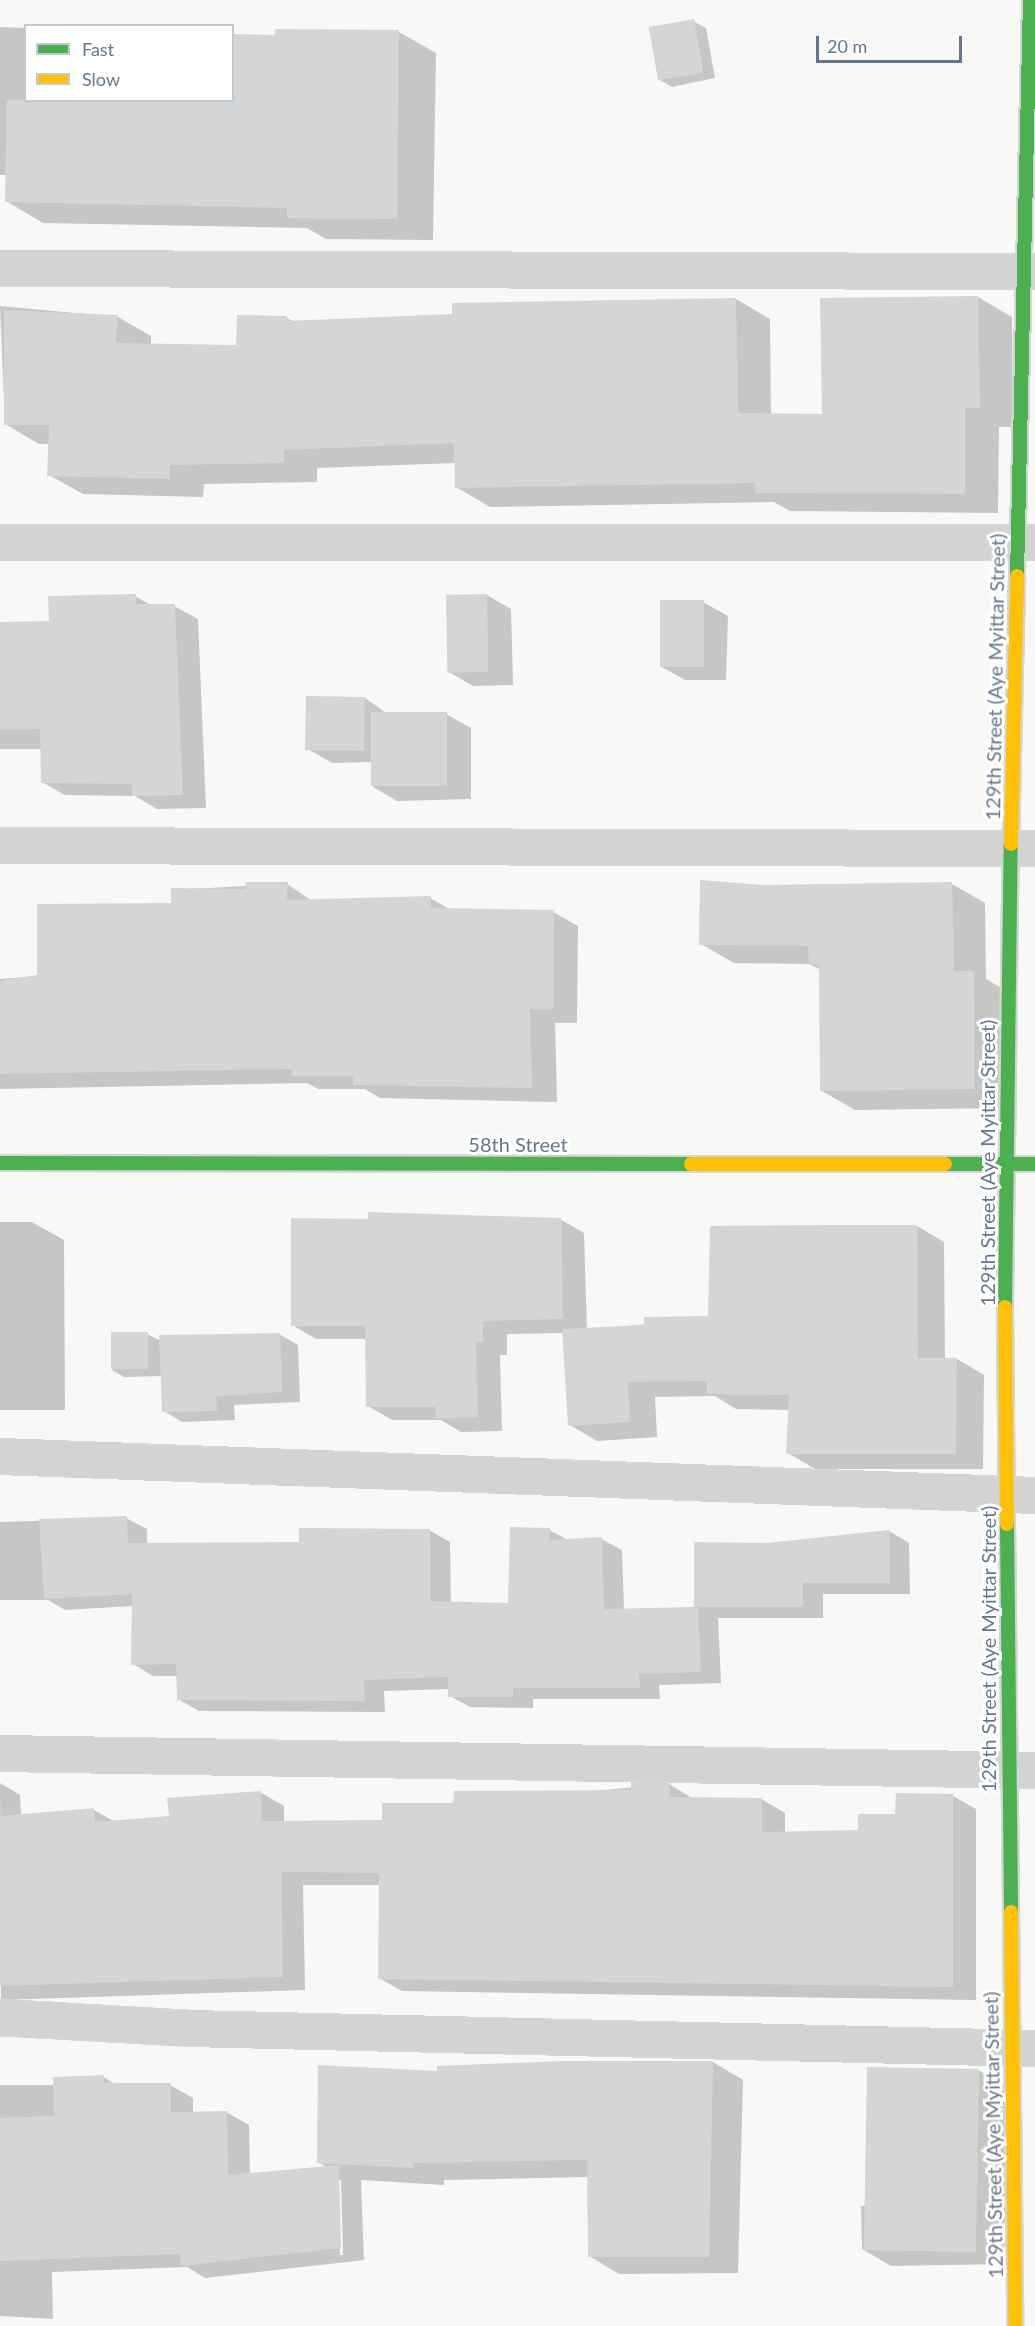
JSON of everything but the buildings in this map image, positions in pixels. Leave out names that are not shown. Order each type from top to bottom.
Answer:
[{"type":"street","name":"129th Street (Aye Myittar Street)","points":[[1015,2326],[1024,2049],[1021,1495],[1004,1164],[1023,849],[1030,271],[1030,0]]},
{"type":"street","points":[[0,268],[1030,271]]},
{"type":"street","points":[[0,542],[1026,542]]},
{"type":"street","points":[[0,845],[1023,849]]},
{"type":"street","name":"58th Street","points":[[0,1162],[1035,1164]]},
{"type":"street","points":[[0,1456],[697,1478],[1021,1495]]},
{"type":"street","points":[[0,1753],[1021,1770]]},
{"type":"street","points":[[0,2017],[190,2028],[1024,2049]]},
{"type":"traffic: fast","points":[[1017,576],[1030,0]]},
{"type":"traffic: fast","points":[[1005,1307],[1011,844]]},
{"type":"traffic: fast","points":[[0,1163],[691,1164]]},
{"type":"traffic: fast","points":[[945,1164],[1035,1164]]},
{"type":"traffic: fast","points":[[1007,1524],[1011,1912]]},
{"type":"traffic: slow","points":[[1011,844],[1017,576]]},
{"type":"traffic: slow","points":[[691,1164],[945,1164]]},
{"type":"traffic: slow","points":[[1005,1307],[1007,1524]]},
{"type":"traffic: slow","points":[[1011,1912],[1015,2326]]}]
